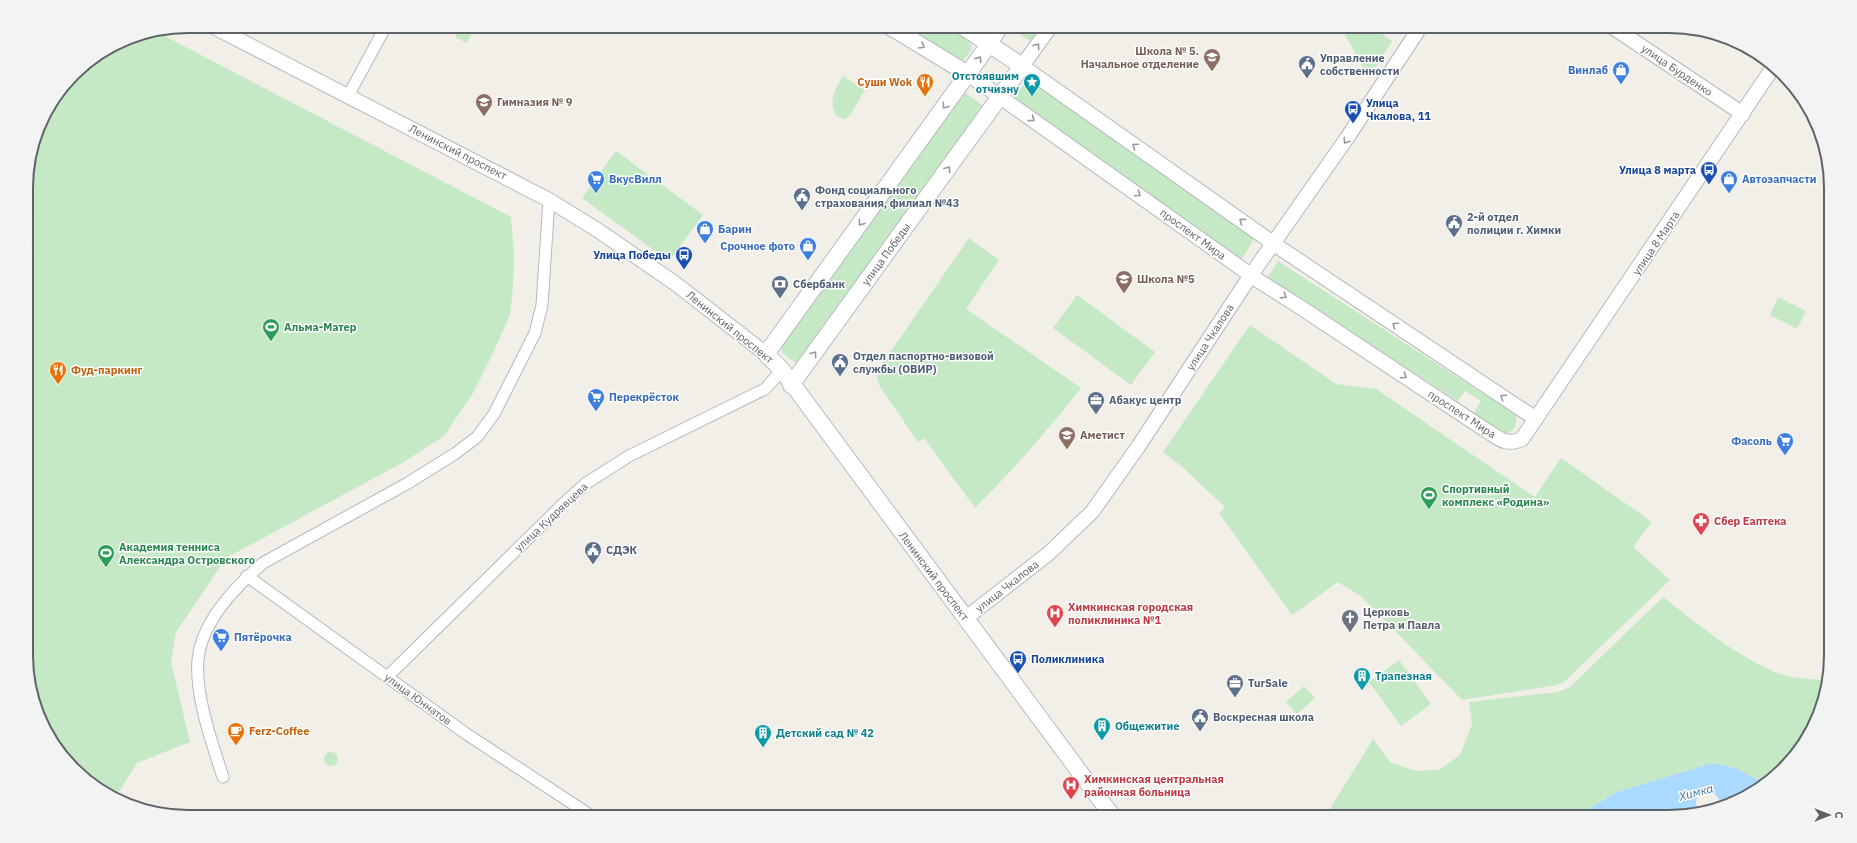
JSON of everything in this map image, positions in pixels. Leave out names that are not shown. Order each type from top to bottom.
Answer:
[{"type":"main road","name":"проспект Мира","points":[[901,33],[968,74]]},
{"type":"main road","points":[[974,33],[1022,66]]},
{"type":"main road","points":[[766,354],[990,43]]},
{"type":"main road","name":"улица Победы","points":[[791,385],[1022,66]]},
{"type":"main road","name":"Ленинский проспект","points":[[766,354],[782,370],[791,385],[1108,810]]},
{"type":"street","name":"Ленинский проспект","points":[[226,33],[548,200],[599,231],[676,284],[766,354]]},
{"type":"street","points":[[348,96],[382,33]]},
{"type":"street","points":[[990,43],[997,33]]},
{"type":"street","name":"улица Победы","points":[[1022,66],[1046,33]]},
{"type":"street","name":"улица Чкалова","points":[[966,618],[1048,554],[1092,512],[1138,448],[1251,276],[1347,138],[1416,33]]},
{"type":"street","name":"улица Бурденко","points":[[1622,33],[1743,114]]},
{"type":"street","points":[[1022,66],[1274,243],[1536,419]]},
{"type":"street","name":"улица 8 Марта","points":[[1536,419],[1770,72]]},
{"type":"street","name":"проспект Мира","points":[[968,74],[1251,276],[1504,442],[1514,443],[1522,439],[1536,419]]},
{"type":"street","points":[[223,777],[208,725],[199,686],[198,660],[206,632],[222,603],[247,576],[263,563],[408,483],[456,453],[477,437],[494,414],[534,333],[542,305],[548,200]]},
{"type":"street","name":"улица Кудрявцева","points":[[387,677],[584,484],[629,456],[765,389],[782,370]]},
{"type":"street","name":"улица Юннатов","points":[[247,576],[465,733],[582,810]]},
{"type":"green space","points":[[457,33],[472,33],[467,43],[455,37]]},
{"type":"green space","points":[[914,33],[959,33],[965,37],[972,46],[971,51],[963,61],[960,61]]},
{"type":"green space","points":[[1019,33],[1040,33],[1032,43]]},
{"type":"green space","points":[[1344,33],[1381,33],[1392,41],[1369,78]]},
{"type":"green space","points":[[163,35],[511,217],[514,255],[513,285],[510,315],[494,351],[473,393],[444,436],[402,463],[226,558],[176,632],[171,662],[190,742],[137,763],[118,793],[94,778],[72,757],[59,741],[41,705],[34,675],[33,178],[41,138],[59,102],[72,86],[102,59],[138,41]]},
{"type":"green space","points":[[843,76],[865,90],[851,114],[845,119],[836,116],[833,105],[837,86]]},
{"type":"green space","points":[[1028,79],[1255,237],[1240,262],[1012,101]]},
{"type":"green space","points":[[964,92],[986,108],[803,360],[796,363],[782,353],[782,344]]},
{"type":"green space","points":[[616,151],[703,215],[669,261],[582,198]]},
{"type":"green space","points":[[969,238],[999,260],[966,309],[1081,388],[1030,450],[975,508],[924,438],[918,442],[879,385],[877,376],[880,367]]},
{"type":"green space","points":[[1278,261],[1516,415],[1516,423],[1514,428],[1502,435],[1472,416],[1481,401],[1465,391],[1458,401],[1267,278]]},
{"type":"green space","points":[[1077,295],[1155,352],[1131,385],[1053,328]]},
{"type":"green space","points":[[1778,297],[1806,311],[1797,329],[1770,315]]},
{"type":"green space","name":"Спортивный комплекс «Родина»","points":[[1250,325],[1336,384],[1376,389],[1535,497],[1561,458],[1652,522],[1633,547],[1670,580],[1564,682],[1557,685],[1462,700],[1362,597],[1338,582],[1292,615],[1219,513],[1225,507],[1180,465],[1163,452]]},
{"type":"green space","points":[[1663,597],[1719,640],[1764,667],[1791,677],[1822,680],[1816,705],[1798,741],[1785,757],[1759,781],[1736,768],[1712,763],[1617,792],[1586,810],[1329,810],[1373,739],[1390,762],[1415,771],[1439,770],[1460,755],[1472,724],[1469,702],[1558,692],[1570,687]]},
{"type":"green space","points":[[1399,660],[1431,704],[1401,726],[1369,682]]},
{"type":"green space","points":[[1304,686],[1315,698],[1297,714],[1286,702]]},
{"type":"green space","points":[[328,752],[334,752],[338,756],[338,762],[334,766],[328,766],[324,762],[324,756]]},
{"type":"water","name":"Химка","points":[[1712,763],[1736,768],[1759,781],[1737,794],[1721,801],[1715,794],[1708,791],[1699,793],[1696,800],[1696,808],[1689,809],[1586,810],[1617,792]]},
{"type":"place","name":"Школа № 5. Начальное отделение","points":[[1212,72]]},
{"type":"place","name":"Управление собственности","points":[[1307,79]]},
{"type":"place","name":"Винлаб","points":[[1621,85]]},
{"type":"place","name":"Суши Wok","points":[[925,97]]},
{"type":"place","name":"Отстоявшим отчизну","points":[[1032,97]]},
{"type":"place","name":"Гимназия № 9","points":[[484,117]]},
{"type":"place","name":"Улица Чкалова, 11","points":[[1353,124]]},
{"type":"place","name":"Улица 8 марта","points":[[1709,185]]},
{"type":"place","name":"ВкусВилл","points":[[596,194]]},
{"type":"place","name":"Автозапчасти","points":[[1729,194]]},
{"type":"place","name":"Фонд социального страхования, филиал №43","points":[[802,211]]},
{"type":"place","name":"2-й отдел полиции г. Химки","points":[[1454,238]]},
{"type":"place","name":"Барин","points":[[705,244]]},
{"type":"place","name":"Срочное фото","points":[[808,261]]},
{"type":"place","name":"Улица Победы","points":[[684,270]]},
{"type":"place","name":"Школа №5","points":[[1124,294]]},
{"type":"place","name":"Сбербанк","points":[[780,299]]},
{"type":"place","name":"Альма-Матер","points":[[271,342]]},
{"type":"place","name":"Отдел паспортно-визовой службы (ОВИР)","points":[[840,377]]},
{"type":"place","name":"Фуд-паркинг","points":[[58,385]]},
{"type":"place","name":"Перекрёсток","points":[[596,412]]},
{"type":"place","name":"Абакус центр","points":[[1096,415]]},
{"type":"place","name":"Аметист","points":[[1067,450]]},
{"type":"place","name":"Фасоль","points":[[1785,456]]},
{"type":"place","name":"Спортивный комплекс «Родина»","points":[[1429,510]]},
{"type":"place","name":"Сбер Еаптека","points":[[1701,536]]},
{"type":"place","name":"СДЭК","points":[[593,565]]},
{"type":"place","name":"Академия тенниса Александра Островского","points":[[106,568]]},
{"type":"place","name":"Химкинская городская поликлиника №1","points":[[1055,628]]},
{"type":"place","name":"Церковь Петра и Павла","points":[[1350,633]]},
{"type":"place","name":"Пятёрочка","points":[[221,652]]},
{"type":"place","name":"Поликлиника","points":[[1018,674]]},
{"type":"place","name":"Трапезная","points":[[1362,691]]},
{"type":"place","name":"TurSale","points":[[1235,698]]},
{"type":"place","name":"Воскресная школа","points":[[1200,732]]},
{"type":"place","name":"Общежитие","points":[[1102,741]]},
{"type":"place","name":"Ferz-Coffee","points":[[236,746]]},
{"type":"place","name":"Детский сад № 42","points":[[763,748]]},
{"type":"place","name":"Химкинская центральная районная больница","points":[[1071,800]]}]
